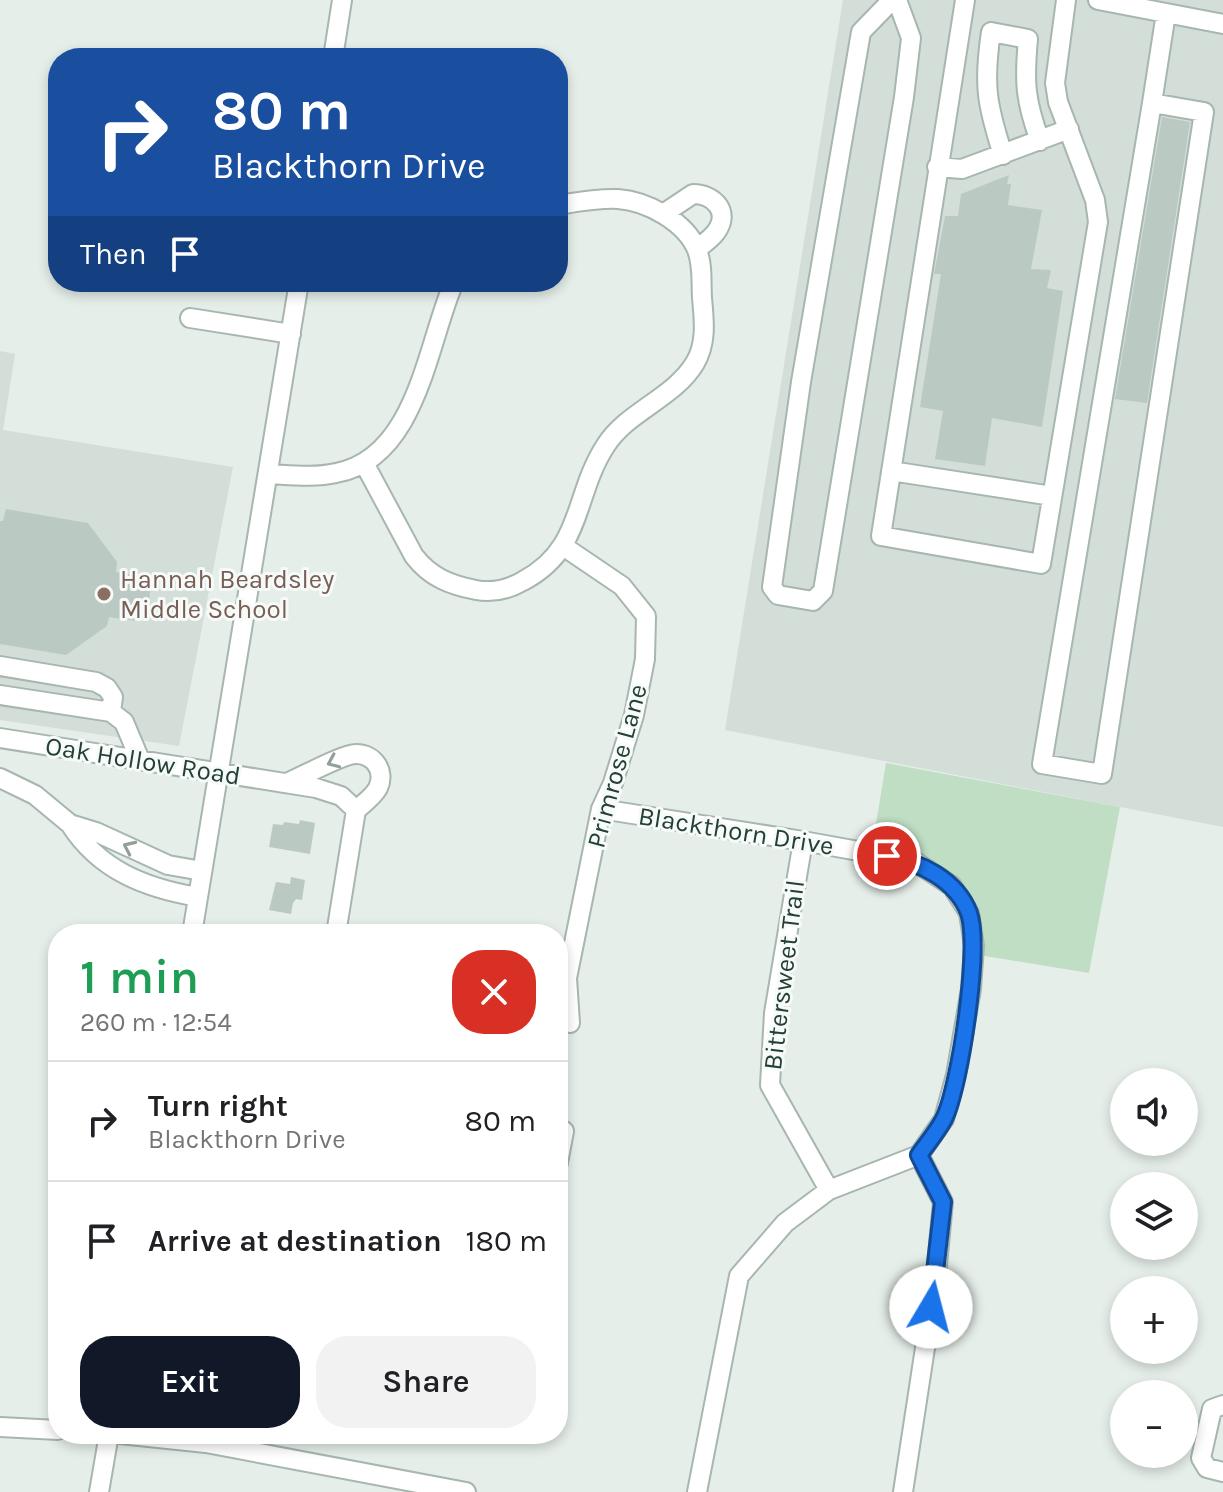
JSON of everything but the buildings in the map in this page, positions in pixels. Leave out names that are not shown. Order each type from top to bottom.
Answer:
[{"type":"street","points":[[335,48],[342,0]]},
{"type":"street","points":[[895,0],[911,38],[904,97],[823,591],[813,601],[778,595],[772,587],[784,493],[861,32],[895,0]]},
{"type":"street","points":[[965,0],[881,536],[1041,564],[1098,222],[1095,200],[1058,102],[1055,83],[1066,0]]},
{"type":"street","points":[[1098,0],[1142,4],[1166,13],[1223,24]]},
{"type":"street","points":[[1152,103],[1204,112],[1102,774],[1042,764],[1166,13]]},
{"type":"street","points":[[1003,155],[985,86],[991,32],[1028,39],[1024,79],[1027,107],[1040,141]]},
{"type":"street","points":[[937,167],[962,169],[1069,129]]},
{"type":"street","points":[[663,214],[693,194],[706,195],[715,201],[722,218],[718,229],[697,249]]},
{"type":"street","points":[[364,463],[414,556],[423,568],[440,579],[480,591],[504,588],[518,584],[548,565],[563,546],[607,443],[684,378],[699,356],[704,331],[701,264],[697,249],[682,229],[663,214],[638,203],[614,199],[568,204]]},
{"type":"street","points":[[194,924],[297,292]]},
{"type":"street","points":[[268,474],[318,476],[337,473],[364,463],[386,444],[406,415],[451,292]]},
{"type":"street","points":[[190,318],[291,334]]},
{"type":"street","points":[[891,471],[1052,496]]},
{"type":"street","name":"Primrose Lane","points":[[563,546],[622,586],[646,616],[645,659],[634,715],[613,783],[601,809],[568,973]]},
{"type":"street","points":[[0,666],[96,682],[107,688],[113,697],[111,712]]},
{"type":"street","points":[[0,695],[111,712],[124,722],[140,760]]},
{"type":"street","name":"Oak Hollow Road","points":[[0,738],[316,788],[341,796],[356,810]]},
{"type":"street","points":[[287,783],[353,753],[369,756],[378,766],[381,779],[377,790],[356,810],[338,924]]},
{"type":"street","points":[[0,778],[35,795],[70,824],[96,857],[116,870],[167,892],[198,897]]},
{"type":"street","name":"Blackthorn Drive","points":[[601,809],[914,861],[952,886],[969,913],[974,946],[971,989],[956,1075],[944,1119],[919,1155]]},
{"type":"street","points":[[70,824],[96,832],[168,865],[202,871]]},
{"type":"street","name":"Bittersweet Trail","points":[[803,841],[774,1013],[770,1085],[829,1190]]},
{"type":"street","name":"Primrose Lane","points":[[568,993],[570,1023]]},
{"type":"street","points":[[697,1492],[739,1276],[785,1223],[829,1190],[919,1155],[943,1202],[936,1276],[903,1492]]},
{"type":"street","points":[[1223,1405],[1212,1409],[1201,1458],[1207,1468],[1223,1472]]},
{"type":"street","points":[[0,1427],[48,1429]]},
{"type":"street","points":[[99,1492],[107,1444]]},
{"type":"street","points":[[211,1444],[466,1492]]},
{"type":"shaded area","points":[[843,0],[1223,0],[1223,827],[725,730]]},
{"type":"shaded area","name":"Hannah Beardsley Middle School","points":[[0,351],[15,354],[3,430],[233,467],[179,746],[0,720]]},
{"type":"green space","points":[[886,763],[1120,807],[1089,973],[979,955],[972,911],[925,860],[904,849],[873,842]]},
{"type":"place","name":"Hannah Beardsley Middle School","points":[[104,594]]},
{"type":"route","points":[[887,856],[914,861],[952,886],[969,913],[974,946],[971,989],[956,1075],[944,1119],[919,1155],[943,1202],[931,1307]]}]
